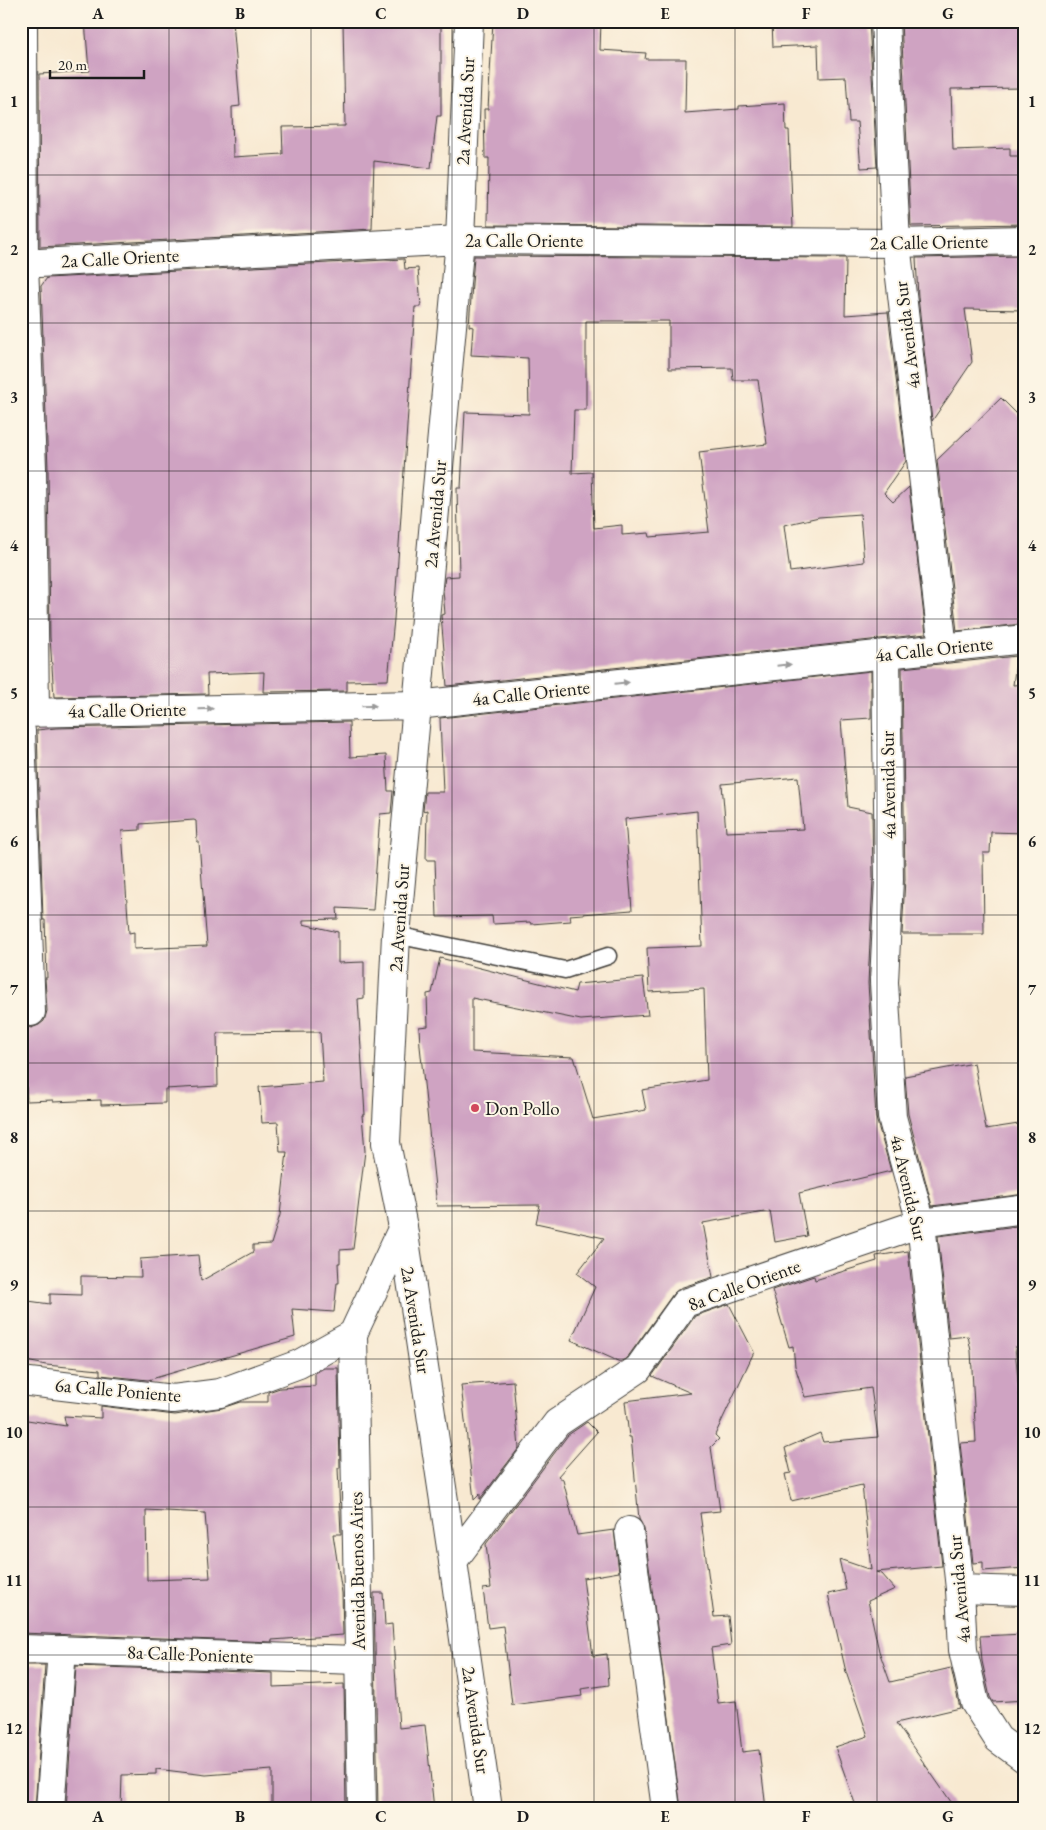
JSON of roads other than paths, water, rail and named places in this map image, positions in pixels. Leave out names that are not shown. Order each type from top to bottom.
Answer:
[{"type":"street","points":[[23,21],[23,264],[32,468],[26,718],[31,1012]]},
{"type":"street","name":"2a Avenida Sur","points":[[470,21],[460,240],[396,935],[386,1143],[403,1227],[488,1809]]},
{"type":"street","name":"4a Avenida Sur","points":[[885,21],[896,243],[943,648]]},
{"type":"street","name":"2a Calle Oriente","points":[[23,264],[460,240],[896,243],[1025,240]]},
{"type":"street","name":"4a Calle Oriente","points":[[26,718],[417,705],[1025,639]]},
{"type":"street","name":"4a Avenida Sur","points":[[886,654],[890,879],[884,982],[892,1117],[921,1223],[960,1589],[963,1650],[975,1703],[998,1739],[1025,1759]]},
{"type":"street","name":"8a Calle Oriente","points":[[453,1561],[557,1423],[638,1369],[684,1303],[921,1223],[1025,1209]]},
{"type":"street","points":[[353,1334],[403,1227]]},
{"type":"street","name":"6a Calle Poniente","points":[[21,1381],[172,1399],[220,1393],[299,1364],[353,1334]]},
{"type":"street","name":"Avenida Buenos Aires","points":[[353,1334],[362,1809]]},
{"type":"street","points":[[629,1531],[666,1809]]},
{"type":"street","points":[[960,1589],[1025,1591]]},
{"type":"street","name":"8a Calle Poniente","points":[[21,1649],[358,1660]]},
{"type":"street","points":[[50,1809],[62,1650]]},
{"type":"lane","points":[[396,935],[565,970],[608,956]]},
{"type":"place","name":"Don Pollo","points":[[475,1108]]}]
